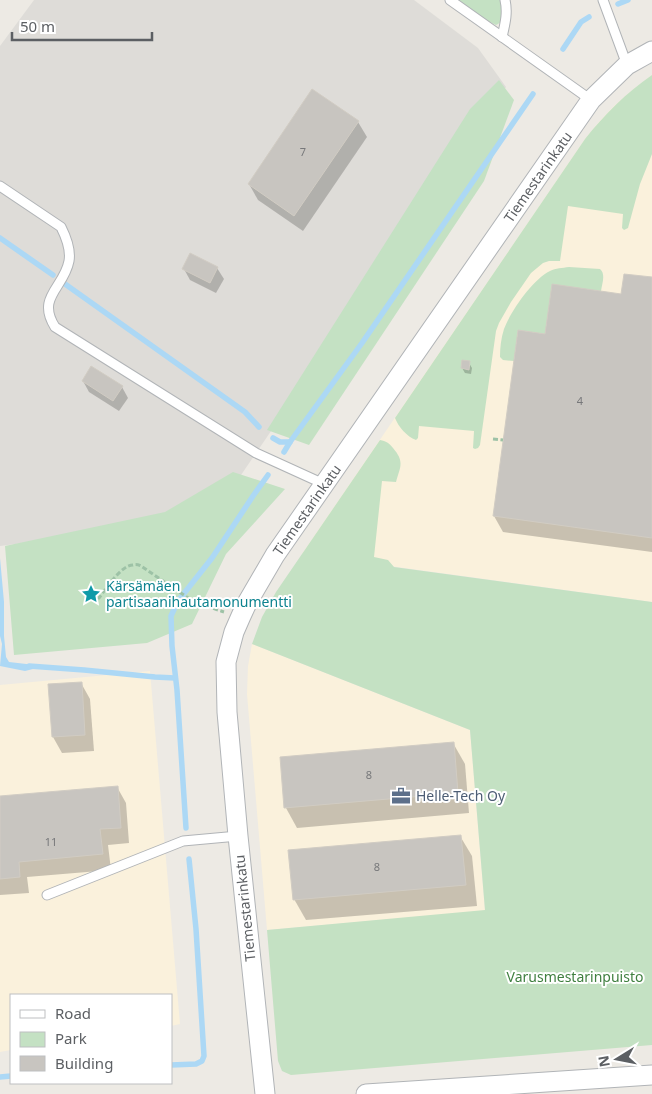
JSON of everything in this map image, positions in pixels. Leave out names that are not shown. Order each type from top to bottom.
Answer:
[{"type":"street","name":"Tiemestarinkatu","points":[[265,1094],[227,712],[226,662],[234,632],[247,603],[275,555],[591,100],[627,65],[652,51]]},
{"type":"street","points":[[366,1094],[652,1075]]},
{"type":"lane","points":[[450,0],[591,100]]},
{"type":"lane","points":[[502,37],[507,9],[504,0]]},
{"type":"lane","points":[[603,0],[627,65]]},
{"type":"lane","points":[[0,186],[61,227],[66,237],[69,260],[65,272],[52,296],[48,312],[55,327],[256,453],[324,484]]},
{"type":"lane","points":[[47,895],[182,841],[238,836]]},
{"type":"path","points":[[493,439],[503,440]]},
{"type":"path","points":[[91,594],[99,598],[112,581],[132,564],[141,566],[194,602],[241,616]]},
{"type":"shaded area","points":[[34,0],[414,0],[478,48],[506,87],[211,519],[0,546],[0,46]]},
{"type":"shaded area","points":[[652,75],[652,602],[302,554],[585,139],[614,106]]},
{"type":"shaded area","points":[[252,644],[470,730],[485,911],[267,930],[247,694],[248,666]]},
{"type":"shaded area","points":[[150,671],[180,1024],[172,1026],[172,994],[10,994],[10,1050],[0,1052],[0,685]]},
{"type":"green space","points":[[458,0],[501,0],[503,20],[496,25]]},
{"type":"green space","points":[[652,75],[652,154],[640,184],[628,228],[624,230],[622,228],[623,214],[568,206],[560,261],[543,263],[531,273],[511,302],[496,331],[480,445],[478,448],[473,448],[474,431],[419,426],[418,438],[416,440],[406,434],[395,418],[585,139],[616,105]]},
{"type":"green space","points":[[499,80],[514,100],[484,181],[309,445],[267,430],[470,109]]},
{"type":"green space","points":[[569,267],[600,269],[603,276],[601,291],[552,285],[545,334],[518,330],[514,361],[503,360],[500,354],[504,329],[523,297],[543,275],[555,269]]},
{"type":"green space","name":"Varusmestarinpuisto","points":[[380,440],[387,442],[393,448],[399,457],[401,465],[396,482],[382,481],[374,557],[388,560],[394,567],[652,602],[652,1045],[291,1075],[282,1071],[278,1061],[267,930],[485,910],[470,730],[252,644],[262,617],[276,592]]},
{"type":"green space","points":[[233,472],[285,489],[226,554],[192,624],[147,643],[14,655],[5,546],[165,512]]},
{"type":"water","points":[[0,558],[6,657],[9,662],[35,665],[37,668],[25,671],[0,666],[2,644],[0,636]]},
{"type":"building","points":[[312,89],[359,121],[294,216],[248,184]]},
{"type":"building","points":[[190,253],[218,267],[210,283],[182,269]]},
{"type":"building","points":[[624,274],[652,277],[652,538],[493,516],[518,330],[545,334],[552,284],[621,294]]},
{"type":"building","points":[[462,360],[470,361],[469,370],[461,368]]},
{"type":"building","points":[[91,366],[123,386],[113,401],[82,381]]},
{"type":"building","points":[[82,682],[85,735],[52,737],[48,684]]},
{"type":"building","points":[[454,742],[458,793],[284,808],[280,757]]},
{"type":"building","points":[[118,786],[121,828],[100,829],[103,854],[19,862],[20,877],[0,879],[0,796]]},
{"type":"building","points":[[461,835],[466,885],[293,900],[288,850]]},
{"type":"waterway","points":[[618,4],[628,0]]},
{"type":"waterway","points":[[563,49],[581,22],[589,17]]},
{"type":"waterway","points":[[284,452],[362,343],[533,94]]},
{"type":"waterway","points":[[0,238],[53,275]]},
{"type":"waterway","points":[[65,284],[245,412],[259,427]]},
{"type":"waterway","points":[[273,438],[280,442],[290,442]]},
{"type":"waterway","points":[[186,828],[171,616],[178,601],[212,558],[268,475]]},
{"type":"waterway","points":[[29,666],[175,678]]},
{"type":"waterway","points":[[172,1065],[196,1064],[202,1061],[204,1056],[196,929],[189,859]]},
{"type":"waterway","points":[[0,1077],[10,1076]]},
{"type":"place","name":"Kärsämäen partisaanihautamonumentti","points":[[91,594]]},
{"type":"place","name":"Helle-Tech Oy","points":[[401,796]]}]
